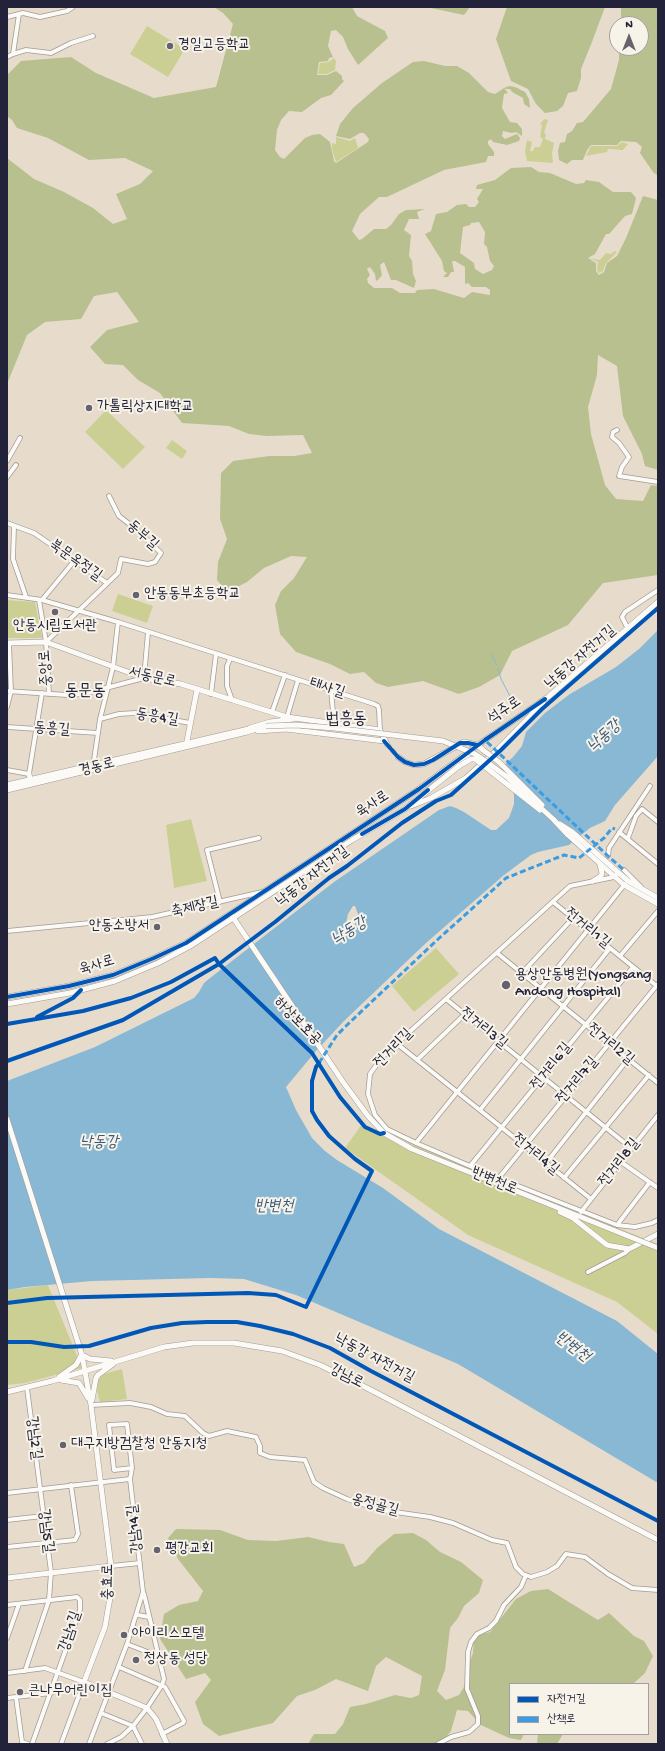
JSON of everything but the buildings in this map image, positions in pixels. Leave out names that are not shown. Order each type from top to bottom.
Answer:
[{"type":"street","points":[[7,17],[23,13],[40,17],[67,11],[73,7]]},
{"type":"street","points":[[13,54],[19,14]]},
{"type":"street","points":[[7,57],[26,50],[51,53],[71,43],[93,36]]},
{"type":"street","points":[[617,430],[613,432],[612,437],[619,443],[629,457],[622,467],[619,476],[658,482]]},
{"type":"street","points":[[7,461],[20,438]]},
{"type":"street","points":[[7,477],[16,465]]},
{"type":"street","name":"동부길","points":[[108,583],[118,574],[121,559],[148,564],[154,562],[161,553],[137,530],[118,516],[109,496]]},
{"type":"street","name":"북문옥정길","points":[[7,523],[34,533],[108,583],[80,611]]},
{"type":"street","points":[[14,526],[13,559],[26,597]]},
{"type":"street","points":[[40,600],[74,560]]},
{"type":"street","points":[[628,628],[622,617],[625,612],[658,590]]},
{"type":"street","name":"태사길","points":[[7,595],[40,600],[118,622],[378,706],[380,710],[380,730]]},
{"type":"street","name":"중앙로","points":[[40,600],[46,642],[49,694]]},
{"type":"street","name":"석주로","points":[[477,746],[548,698],[658,602]]},
{"type":"street","points":[[46,642],[80,611]]},
{"type":"street","points":[[93,767],[100,718],[113,667],[118,622]]},
{"type":"street","points":[[144,678],[148,632]]},
{"type":"street","name":"서동문로","points":[[8,643],[46,642],[144,678],[181,684],[298,719]]},
{"type":"street","points":[[7,708],[9,691],[8,643]]},
{"type":"street","points":[[211,694],[216,654]]},
{"type":"street","points":[[230,659],[227,666],[227,686],[232,700]]},
{"type":"street","points":[[272,712],[284,675]]},
{"type":"street","name":"중앙로","points":[[9,691],[49,694],[83,694],[144,678]]},
{"type":"street","name":"태사길","points":[[287,716],[298,680]]},
{"type":"street","points":[[186,745],[197,690]]},
{"type":"street","points":[[330,723],[333,712],[331,690]]},
{"type":"street","points":[[31,782],[29,774],[35,729],[42,693]]},
{"type":"street","points":[[405,809],[431,798],[466,778],[499,748],[548,698]]},
{"type":"street","name":"동흥4길","points":[[100,718],[135,713],[190,724]]},
{"type":"street","points":[[298,719],[380,730],[386,742],[286,729],[246,731],[270,722],[298,719]]},
{"type":"street","name":"경동로","points":[[7,786],[31,782],[266,726],[296,725],[443,741],[475,754],[487,762],[507,777],[553,819]]},
{"type":"street","name":"동흥길","points":[[7,727],[98,733]]},
{"type":"street","points":[[398,757],[405,762],[414,765],[424,764],[460,744],[468,743],[477,746],[499,762],[536,798],[568,835],[599,864],[658,898]]},
{"type":"street","name":"육사로","points":[[7,1004],[115,982],[185,949],[352,840],[405,809],[459,766],[477,746]]},
{"type":"street","name":"육사로","points":[[7,997],[69,986],[113,975],[153,959],[186,943],[419,789],[477,746]]},
{"type":"street","points":[[459,766],[471,759],[475,759],[530,804],[571,831],[616,875],[624,886],[658,904]]},
{"type":"street","points":[[7,770],[29,774]]},
{"type":"street","name":"경동로","points":[[7,790],[31,782]]},
{"type":"street","points":[[608,856],[609,848],[650,786]]},
{"type":"street","points":[[635,808],[636,816]]},
{"type":"street","points":[[628,838],[636,816],[642,809],[658,822]]},
{"type":"street","points":[[619,832],[658,864]]},
{"type":"street","points":[[220,902],[207,850],[259,838]]},
{"type":"street","points":[[593,881],[601,876],[602,873],[599,864]]},
{"type":"street","points":[[624,870],[644,890]]},
{"type":"street","name":"전거리길","points":[[616,875],[570,886],[382,1057],[370,1074],[368,1094],[375,1116],[388,1129],[416,1143],[470,1166],[497,1180],[617,1225],[635,1227],[658,1220]]},
{"type":"street","points":[[416,1143],[628,881]]},
{"type":"street","name":"축제장길","points":[[7,930],[152,917],[262,892]]},
{"type":"street","name":"전거리1길","points":[[553,902],[657,986]]},
{"type":"street","name":"전거리1길","points":[[620,956],[658,910]]},
{"type":"street","name":"반변천로","points":[[230,913],[340,1077],[368,1116],[384,1132],[396,1141],[497,1180],[547,1203],[658,1248]]},
{"type":"street","points":[[522,973],[573,918]]},
{"type":"street","points":[[563,1006],[610,948]]},
{"type":"street","name":"전거리2길","points":[[497,953],[658,1083]]},
{"type":"street","name":"전거리6길","points":[[470,1166],[633,967]]},
{"type":"street","name":"전거리7길","points":[[497,1180],[657,986]]},
{"type":"street","name":"전거리3길","points":[[446,999],[631,1148]]},
{"type":"street","name":"전거리3길","points":[[520,1059],[563,1006]]},
{"type":"street","points":[[417,1060],[465,1014]]},
{"type":"street","name":"전거리4길","points":[[396,1043],[591,1199]]},
{"type":"street","points":[[480,1110],[520,1059]]},
{"type":"street","points":[[546,1163],[628,1059]]},
{"type":"street","points":[[564,1178],[648,1075]]},
{"type":"street","name":"전거리8길","points":[[581,1212],[658,1115]]},
{"type":"street","name":"충효로","points":[[7,1120],[82,1355],[86,1370],[91,1405],[111,1566],[111,1592],[105,1627],[84,1682]]},
{"type":"street","points":[[621,1162],[658,1188]]},
{"type":"street","points":[[617,1225],[650,1182]]},
{"type":"street","points":[[547,1203],[552,1208],[577,1220],[607,1245],[629,1249]]},
{"type":"street","points":[[588,1272],[626,1253],[629,1249],[658,1234]]},
{"type":"street","name":"강남로","points":[[7,1392],[52,1381],[164,1347],[193,1343],[234,1343],[282,1351],[320,1365],[369,1389],[658,1540]]},
{"type":"street","points":[[52,1381],[76,1365],[82,1355],[90,1359],[117,1362]]},
{"type":"street","points":[[91,1405],[94,1383],[98,1375],[117,1362]]},
{"type":"street","points":[[52,1381],[66,1380],[79,1383],[91,1405]]},
{"type":"street","name":"강남2길","points":[[27,1388],[40,1489]]},
{"type":"street","name":"옹정골길","points":[[91,1405],[130,1403],[151,1407],[167,1414],[185,1416],[203,1434],[209,1436],[227,1431],[256,1437],[260,1446],[260,1453],[270,1457],[305,1460],[314,1482],[323,1488],[347,1499],[381,1510],[430,1517],[453,1523],[484,1537],[507,1543],[516,1567],[526,1575]]},
{"type":"street","name":"강남14길","points":[[89,1744],[138,1614],[143,1592],[130,1479],[132,1468],[127,1424],[109,1425],[114,1470],[132,1468]]},
{"type":"street","points":[[7,1493],[130,1479]]},
{"type":"street","points":[[7,1547],[75,1540],[78,1534],[71,1485]]},
{"type":"street","name":"강남5길","points":[[40,1489],[51,1572]]},
{"type":"street","points":[[7,1520],[43,1516]]},
{"type":"street","points":[[438,1744],[450,1737],[469,1732],[478,1724],[478,1716],[467,1689],[468,1652],[471,1642],[477,1634],[489,1628],[496,1621],[504,1605],[521,1587],[526,1575],[530,1577],[547,1572],[557,1566],[566,1554],[585,1557],[608,1574],[632,1588],[658,1590]]},
{"type":"street","points":[[111,1566],[140,1562]]},
{"type":"street","name":"강남5길","points":[[7,1578],[111,1566]]},
{"type":"street","name":"강남1길","points":[[24,1671],[49,1600],[51,1572]]},
{"type":"street","points":[[108,1744],[121,1737],[133,1726],[147,1708],[162,1685],[164,1679],[143,1592]]},
{"type":"street","name":"강남1길","points":[[49,1600],[77,1598],[80,1600],[80,1610],[58,1672]]},
{"type":"street","points":[[7,1605],[49,1600]]},
{"type":"street","points":[[7,1638],[19,1604]]},
{"type":"street","points":[[138,1614],[149,1617]]},
{"type":"street","points":[[127,1644],[158,1656]]},
{"type":"street","points":[[118,1667],[165,1687],[184,1721],[183,1723],[162,1734]]},
{"type":"street","name":"강남1길","points":[[7,1673],[45,1668],[84,1682]]},
{"type":"street","points":[[32,1744],[58,1672]]},
{"type":"street","points":[[61,1744],[84,1682],[147,1708],[156,1719],[167,1744]]},
{"type":"street","points":[[7,1698],[51,1693]]},
{"type":"street","points":[[16,1697],[22,1742],[28,1744]]},
{"type":"street","points":[[100,1713],[133,1726],[142,1744]]},
{"type":"green space","points":[[214,7],[352,7],[357,16],[385,31],[388,38],[358,65],[348,49],[343,37],[336,30],[331,31],[328,46],[333,57],[329,58],[328,61],[319,62],[317,75],[327,75],[336,71],[342,76],[344,81],[331,95],[321,98],[302,112],[289,111],[281,120],[277,130],[275,150],[280,157],[284,159],[305,138],[312,135],[320,134],[330,142],[334,161],[336,163],[368,142],[369,139],[364,133],[360,133],[350,139],[336,136],[340,124],[353,108],[382,83],[413,62],[424,61],[445,66],[457,66],[469,73],[488,92],[495,94],[504,88],[508,93],[504,94],[502,108],[510,122],[517,123],[522,129],[522,136],[516,132],[512,133],[503,131],[502,136],[505,139],[517,134],[520,138],[519,141],[507,145],[493,142],[491,139],[488,141],[488,144],[494,152],[494,156],[488,156],[486,162],[444,170],[387,197],[379,197],[360,214],[352,231],[359,240],[374,229],[386,229],[399,214],[406,210],[425,209],[417,212],[419,219],[409,219],[404,230],[411,235],[409,256],[412,261],[413,274],[416,281],[414,288],[396,280],[391,280],[384,262],[380,265],[382,275],[376,281],[375,274],[370,267],[367,269],[370,275],[367,279],[368,283],[374,288],[392,288],[400,293],[415,293],[417,290],[434,289],[464,298],[472,292],[490,295],[490,290],[486,287],[472,287],[468,283],[465,284],[465,267],[455,261],[452,261],[454,272],[451,272],[448,277],[443,277],[447,273],[444,271],[442,261],[425,234],[431,231],[436,214],[447,212],[457,205],[466,204],[469,207],[475,207],[479,202],[477,199],[483,189],[476,189],[477,185],[495,180],[511,168],[531,167],[539,172],[550,173],[576,184],[584,183],[586,180],[599,182],[613,192],[631,192],[636,198],[632,214],[625,216],[609,234],[606,234],[595,254],[588,258],[596,263],[596,271],[599,275],[604,272],[607,263],[617,256],[643,196],[658,200],[658,470],[645,466],[642,454],[623,416],[617,366],[598,355],[597,375],[588,407],[591,434],[605,485],[616,499],[643,501],[651,485],[658,486],[658,575],[603,583],[568,625],[512,651],[500,675],[479,687],[459,694],[423,681],[388,687],[376,683],[364,672],[350,674],[330,664],[296,652],[280,634],[275,605],[281,591],[294,578],[307,557],[291,556],[264,568],[247,582],[227,592],[217,580],[218,562],[227,539],[220,519],[221,473],[233,461],[269,456],[294,456],[312,453],[303,435],[267,436],[249,434],[229,426],[182,423],[160,393],[138,380],[123,365],[105,364],[90,347],[107,330],[139,322],[117,292],[94,296],[81,319],[45,322],[27,335],[7,384],[7,158],[34,179],[64,192],[93,208],[113,224],[127,219],[116,194],[140,184],[153,171],[125,158],[89,160],[48,138],[17,128],[12,120],[7,116],[7,75],[21,61],[71,57],[96,73],[154,98],[216,87],[233,24],[223,13]],"holes":[[[479,222],[485,232],[484,244],[487,247],[490,261],[494,266],[492,270],[483,274],[475,269],[474,263],[460,253],[463,227],[470,225],[471,223]]]},
{"type":"green space","points":[[426,7],[470,7],[464,15]]},
{"type":"green space","points":[[507,7],[605,7],[581,69],[581,78],[577,91],[568,93],[563,106],[557,111],[545,113],[536,104],[528,89],[511,81],[496,39]]},
{"type":"green space","points":[[621,7],[658,7],[658,176],[653,172],[640,153],[642,147],[636,142],[621,141],[617,145],[591,145],[583,160],[572,160],[567,164],[559,160],[558,151],[560,143],[565,142],[567,134],[572,131],[577,123],[583,122],[611,89],[619,56],[649,56],[649,16],[621,16]]},
{"type":"green space","points":[[147,26],[185,49],[168,77],[130,54]]},
{"type":"green space","points":[[334,58],[336,61],[335,70],[327,74],[318,74],[320,63],[329,62]]},
{"type":"green space","points":[[509,86],[525,92],[529,99],[530,108],[524,104],[523,98],[512,92],[510,89],[504,88]]},
{"type":"green space","points":[[544,119],[548,120],[544,133],[546,134],[545,139],[554,143],[552,154],[553,161],[552,163],[527,161],[525,151],[527,140],[532,142],[530,151],[533,151],[535,147],[540,147],[543,139],[540,137],[542,125],[540,124]]},
{"type":"green space","points":[[336,137],[350,141],[355,138],[358,148],[336,162],[332,149],[332,143],[336,144]]},
{"type":"green space","points":[[622,142],[628,144],[623,150],[608,149],[607,152],[586,156],[591,146],[617,146]]},
{"type":"green space","points":[[615,251],[617,252],[606,263],[603,271],[599,273],[597,270],[598,262],[590,258],[600,260],[606,253],[611,254]]},
{"type":"green space","points":[[106,410],[145,447],[123,469],[85,432]]},
{"type":"green space","points":[[172,440],[187,451],[182,459],[166,448]]},
{"type":"green space","points":[[118,594],[153,606],[147,623],[112,611]]},
{"type":"green space","points":[[7,600],[35,602],[42,638],[7,638]]},
{"type":"green space","points":[[191,819],[207,881],[174,888],[166,825]]},
{"type":"green space","points":[[436,948],[459,974],[414,1012],[392,986]]},
{"type":"green space","points":[[362,1124],[658,1244],[658,1334],[617,1302],[468,1235],[345,1148]]},
{"type":"green space","points":[[48,1285],[82,1368],[25,1383],[7,1385],[7,1290]]},
{"type":"green space","points":[[122,1369],[127,1399],[100,1402],[97,1390],[98,1380],[104,1374]]},
{"type":"green space","points":[[176,1529],[220,1530],[248,1540],[276,1541],[308,1537],[344,1544],[354,1567],[364,1563],[377,1548],[394,1534],[413,1533],[426,1540],[440,1552],[461,1562],[483,1580],[479,1593],[464,1606],[458,1618],[450,1628],[445,1670],[437,1691],[446,1700],[459,1695],[467,1682],[468,1667],[473,1653],[474,1636],[490,1632],[516,1599],[531,1591],[548,1589],[598,1620],[609,1613],[634,1636],[644,1641],[653,1656],[645,1673],[634,1683],[509,1683],[509,1735],[524,1735],[521,1740],[509,1738],[481,1725],[468,1711],[457,1710],[451,1731],[440,1744],[308,1744],[314,1734],[335,1734],[343,1724],[350,1707],[366,1704],[395,1695],[411,1698],[419,1695],[422,1676],[386,1657],[376,1666],[368,1691],[336,1679],[315,1690],[297,1696],[273,1723],[219,1736],[203,1724],[195,1702],[211,1680],[205,1673],[186,1679],[160,1639],[164,1614],[179,1605],[198,1601],[203,1591],[178,1559],[168,1538]]},
{"type":"green space","points":[[538,1735],[562,1735],[557,1744],[537,1744]]},
{"type":"water","points":[[658,630],[658,756],[615,805],[605,821],[590,828],[569,845],[531,855],[504,875],[426,943],[344,1021],[316,1051],[286,1087],[296,1110],[312,1138],[337,1160],[383,1188],[439,1229],[617,1321],[658,1354],[658,1483],[458,1364],[296,1295],[244,1279],[210,1278],[92,1281],[7,1290],[7,1081],[95,1047],[194,998],[204,983],[210,978],[334,882],[439,810],[450,806],[456,808],[491,830],[496,830],[509,818],[514,804],[513,789],[500,774],[501,768],[522,746],[526,732],[545,713],[570,694],[616,667],[639,649]],"holes":[[[353,906],[355,906],[358,914],[352,935],[349,936],[346,934],[346,923],[348,914]]]},
{"type":"waterway","points":[[491,654],[497,665]]},
{"type":"waterway","points":[[498,669],[501,679],[512,700]]},
{"type":"tunnel","points":[[387,744],[398,757]]},
{"type":"marked path","points":[[487,742],[624,870]]},
{"type":"marked path","points":[[319,1063],[337,1035],[347,1025],[435,942],[506,878],[564,855],[579,858],[604,838],[612,828],[615,829]]},
{"type":"cycle path","name":"낙동강 자전거길","points":[[7,1061],[123,1020],[219,964],[402,823],[436,801],[451,795],[501,750],[542,709],[658,608]]},
{"type":"cycle path","name":"낙동강 자전거길","points":[[7,997],[69,986],[113,975],[186,943],[419,789],[485,740],[545,699]]},
{"type":"cycle path","points":[[384,741],[398,757],[405,762],[414,765],[424,764],[433,760],[460,743],[477,745]]},
{"type":"cycle path","points":[[362,834],[405,809],[428,790]]},
{"type":"cycle path","name":"하상보호공","points":[[7,1024],[83,1011],[131,998],[171,982],[215,958],[219,964],[312,1053],[340,1097],[365,1127],[380,1134],[384,1133]]},
{"type":"cycle path","points":[[37,1017],[73,998],[81,990]]},
{"type":"cycle path","points":[[7,1303],[47,1298],[248,1293],[276,1295],[306,1307],[372,1171],[355,1159],[329,1136],[312,1111],[312,1081],[316,1067],[319,1063]]},
{"type":"cycle path","name":"낙동강 자전거길","points":[[7,1342],[31,1342],[64,1347],[89,1346],[151,1328],[182,1323],[207,1322],[237,1322],[293,1334],[330,1348],[371,1371],[658,1521]]},
{"type":"place","name":"경일고등학교","points":[[170,46]]},
{"type":"place","name":"가톨릭상지대학교","points":[[89,408]]},
{"type":"place","name":"안동동부초등학교","points":[[136,595]]},
{"type":"place","name":"안동시립도서관","points":[[55,612]]},
{"type":"place","name":"안동소방서","points":[[157,927]]},
{"type":"place","name":"용상안동병원(Yongsang Andong Hospital)","points":[[506,985]]},
{"type":"place","name":"대구지방검찰청 안동지청","points":[[63,1445]]},
{"type":"place","name":"평강교회","points":[[157,1550]]},
{"type":"place","name":"아이리스모텔","points":[[124,1635]]},
{"type":"place","name":"정상동 성당","points":[[136,1660]]},
{"type":"place","name":"큰나무어린이집","points":[[20,1692]]},
{"type":"district","name":"동문동","points":[[85,692]]},
{"type":"district","name":"법흥동","points":[[346,720]]},
{"type":"water label","name":"낙동강","points":[[605,737]]},
{"type":"water label","name":"낙동강","points":[[350,932]]},
{"type":"water label","name":"낙동강","points":[[99,1144]]},
{"type":"water label","name":"반변천","points":[[274,1208]]},
{"type":"water label","name":"반변천","points":[[572,1348]]}]
